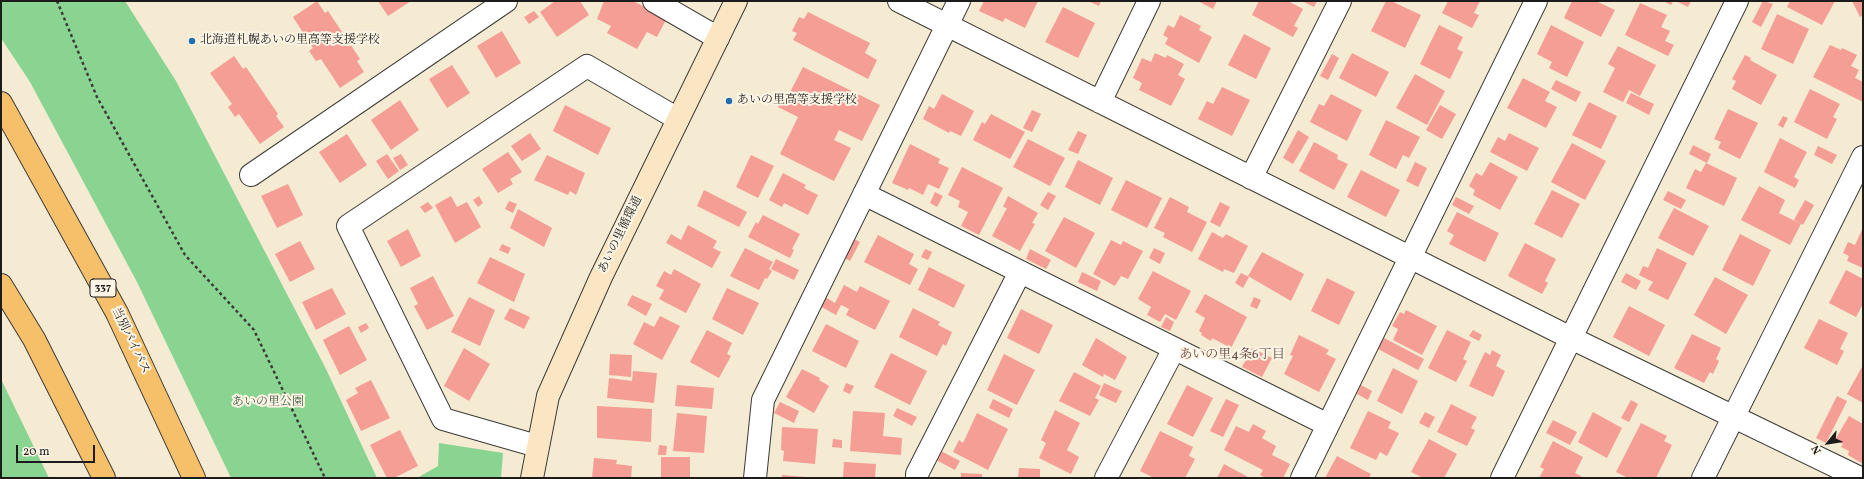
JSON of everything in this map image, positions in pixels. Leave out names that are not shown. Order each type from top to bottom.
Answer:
[{"type":"highway","name":"当別バイパス","points":[[1,103],[117,313],[194,478]]},
{"type":"highway","points":[[1,285],[34,339],[104,478]]},
{"type":"street","points":[[252,175],[506,1]]},
{"type":"street","points":[[654,1],[718,38]]},
{"type":"street","name":"あいの里循環通","points":[[532,478],[537,446],[548,396],[601,277],[736,1]]},
{"type":"street","points":[[899,1],[1571,338],[1860,478]]},
{"type":"street","points":[[755,478],[762,400],[959,1]]},
{"type":"street","points":[[1100,102],[1149,1]]},
{"type":"street","points":[[1251,178],[1340,1]]},
{"type":"street","points":[[1302,478],[1536,1]]},
{"type":"street","points":[[1502,478],[1737,1]]},
{"type":"street","points":[[537,446],[443,419],[348,226],[587,66],[678,119]]},
{"type":"street","points":[[1703,478],[1863,157]]},
{"type":"street","points":[[864,194],[1328,425]]},
{"type":"street","points":[[917,478],[917,474],[1020,272]]},
{"type":"street","points":[[1106,478],[1174,348]]},
{"type":"path","points":[[57,1],[97,97],[185,255],[254,330],[325,478]]},
{"type":"green space","name":"あいの里公園","points":[[1,1],[125,1],[176,81],[326,369],[377,478],[231,478],[137,282],[30,82],[1,38]]},
{"type":"green space","points":[[1,379],[49,478],[1,478]]},
{"type":"green space","points":[[439,443],[503,453],[501,478],[417,478],[438,466]]},
{"type":"building","points":[[317,1],[325,13],[328,11],[360,59],[357,61],[364,72],[340,88],[321,59],[316,61],[309,51],[313,48],[293,17]]},
{"type":"building","points":[[378,1],[411,1],[388,16]]},
{"type":"building","points":[[555,1],[580,1],[589,15],[557,37],[540,12]]},
{"type":"building","points":[[604,1],[633,1],[667,18],[657,37],[647,32],[637,49],[607,33],[611,26],[597,19]]},
{"type":"building","points":[[984,1],[1038,1],[1025,28],[1005,18],[1003,22],[979,11]]},
{"type":"building","points":[[1088,1],[1101,1],[1099,6]]},
{"type":"building","points":[[1198,1],[1217,1],[1213,9]]},
{"type":"building","points":[[1259,1],[1288,1],[1303,9],[1294,26],[1298,28],[1293,37],[1252,15]]},
{"type":"building","points":[[1302,1],[1317,1],[1314,7]]},
{"type":"building","points":[[1386,1],[1391,1],[1421,15],[1405,48],[1371,31]]},
{"type":"building","points":[[1448,1],[1480,1],[1474,13],[1479,15],[1472,28],[1442,13]]},
{"type":"building","points":[[1572,1],[1596,1],[1615,10],[1601,37],[1564,18]]},
{"type":"building","points":[[1663,1],[1673,1],[1671,5]]},
{"type":"building","points":[[1676,1],[1691,1],[1688,7]]},
{"type":"building","points":[[1763,1],[1773,4],[1761,27],[1752,22]]},
{"type":"building","points":[[1790,1],[1835,1],[1822,25],[1787,7]]},
{"type":"building","points":[[1852,1],[1863,1],[1863,15],[1860,17]]},
{"type":"building","points":[[1640,3],[1667,15],[1661,27],[1670,31],[1665,41],[1674,45],[1668,56],[1625,35]]},
{"type":"building","points":[[1063,7],[1095,23],[1078,58],[1045,42]]},
{"type":"building","points":[[534,11],[539,17],[529,24],[524,17]]},
{"type":"building","points":[[808,12],[870,43],[865,53],[877,60],[868,79],[793,40],[797,33],[792,31],[799,17],[804,19]]},
{"type":"building","points":[[1777,14],[1809,29],[1793,64],[1761,49]]},
{"type":"building","points":[[1180,15],[1201,26],[1199,30],[1212,37],[1199,63],[1165,44],[1168,38],[1163,35],[1168,25],[1174,28]]},
{"type":"building","points":[[1439,25],[1463,37],[1457,49],[1463,52],[1450,79],[1420,64]]},
{"type":"building","points":[[1551,25],[1584,42],[1567,77],[1549,68],[1552,62],[1537,54]]},
{"type":"building","points":[[502,31],[521,63],[496,78],[477,46]]},
{"type":"building","points":[[1244,34],[1271,48],[1256,79],[1228,65]]},
{"type":"building","points":[[1830,45],[1841,50],[1842,48],[1857,55],[1851,66],[1859,70],[1855,78],[1863,82],[1863,102],[1813,77]]},
{"type":"building","points":[[1618,46],[1656,65],[1640,96],[1629,90],[1623,102],[1603,92],[1615,68],[1608,64]]},
{"type":"building","points":[[1155,53],[1166,58],[1167,55],[1184,64],[1178,75],[1185,79],[1171,106],[1139,90],[1142,83],[1133,78],[1142,58],[1151,62]]},
{"type":"building","points":[[1352,53],[1389,72],[1376,97],[1339,78]]},
{"type":"building","points":[[1332,54],[1339,58],[1328,80],[1320,76]]},
{"type":"building","points":[[1745,55],[1751,58],[1750,60],[1777,75],[1761,105],[1732,89],[1736,81],[1732,79]]},
{"type":"building","points":[[234,56],[243,69],[246,67],[278,114],[276,116],[284,127],[260,144],[239,114],[235,117],[228,107],[232,104],[210,73]]},
{"type":"building","points":[[452,65],[470,93],[447,108],[429,79]]},
{"type":"building","points":[[803,67],[880,105],[862,141],[839,130],[834,140],[851,148],[834,181],[780,154],[798,117],[778,107],[784,95],[787,98]]},
{"type":"building","points":[[1415,74],[1445,91],[1427,125],[1396,108]]},
{"type":"building","points":[[1523,78],[1550,92],[1545,101],[1557,107],[1546,128],[1507,108]]},
{"type":"building","points":[[1556,80],[1581,92],[1576,102],[1551,89]]},
{"type":"building","points":[[1222,87],[1250,100],[1232,136],[1198,119],[1207,101],[1213,104]]},
{"type":"building","points":[[1810,89],[1840,104],[1833,117],[1837,119],[1827,139],[1794,122]]},
{"type":"building","points":[[1631,93],[1654,104],[1649,115],[1626,103]]},
{"type":"building","points":[[942,94],[974,111],[961,136],[950,131],[949,133],[923,119],[929,106],[934,109]]},
{"type":"building","points":[[1331,94],[1362,110],[1347,141],[1310,122],[1319,104],[1324,106]]},
{"type":"building","points":[[400,100],[419,130],[391,150],[371,120]]},
{"type":"building","points":[[1589,102],[1617,116],[1601,149],[1572,135]]},
{"type":"building","points":[[565,105],[611,128],[598,155],[553,131]]},
{"type":"building","points":[[1440,105],[1456,114],[1442,139],[1426,130]]},
{"type":"building","points":[[1728,109],[1758,123],[1740,159],[1718,148],[1721,142],[1714,139]]},
{"type":"building","points":[[1032,110],[1041,114],[1032,132],[1023,128]]},
{"type":"building","points":[[991,114],[1025,132],[1010,159],[973,140],[982,122],[985,124]]},
{"type":"building","points":[[1783,116],[1788,118],[1783,128],[1778,125]]},
{"type":"building","points":[[1386,120],[1420,137],[1409,158],[1403,155],[1396,169],[1369,155]]},
{"type":"building","points":[[1298,130],[1309,137],[1293,164],[1283,158]]},
{"type":"building","points":[[1078,131],[1087,135],[1078,154],[1068,150]]},
{"type":"building","points":[[530,133],[541,149],[522,161],[511,146]]},
{"type":"building","points":[[1509,133],[1539,148],[1527,171],[1490,152],[1498,137],[1505,141]]},
{"type":"building","points":[[347,134],[367,165],[340,183],[319,152]]},
{"type":"building","points":[[1780,138],[1807,152],[1794,177],[1799,180],[1795,188],[1764,172]]},
{"type":"building","points":[[1028,139],[1065,158],[1050,186],[1013,167]]},
{"type":"building","points":[[1314,142],[1338,155],[1337,159],[1348,164],[1334,190],[1299,171]]},
{"type":"building","points":[[1572,143],[1606,161],[1585,200],[1551,182]]},
{"type":"building","points":[[910,144],[940,159],[938,163],[949,168],[939,189],[928,184],[923,195],[909,188],[908,190],[892,183]]},
{"type":"building","points":[[1693,145],[1711,154],[1707,163],[1689,154]]},
{"type":"building","points":[[1818,146],[1837,155],[1832,164],[1814,155]]},
{"type":"building","points":[[508,152],[522,172],[510,179],[513,184],[498,193],[482,169]]},
{"type":"building","points":[[387,154],[399,171],[388,179],[376,161]]},
{"type":"building","points":[[401,154],[408,165],[400,170],[393,158]]},
{"type":"building","points":[[547,155],[585,173],[576,195],[570,191],[568,195],[534,180]]},
{"type":"building","points":[[751,155],[774,166],[758,198],[736,187]]},
{"type":"building","points":[[1078,160],[1113,178],[1100,205],[1065,187]]},
{"type":"building","points":[[1415,162],[1427,168],[1418,187],[1406,181]]},
{"type":"building","points":[[1490,162],[1518,177],[1500,210],[1473,195],[1475,190],[1469,186],[1476,173],[1482,176]]},
{"type":"building","points":[[1706,163],[1737,178],[1724,206],[1686,188],[1695,169],[1701,172]]},
{"type":"building","points":[[962,167],[1003,188],[979,235],[961,226],[968,212],[958,207],[960,201],[948,195]]},
{"type":"building","points":[[1361,170],[1400,190],[1386,217],[1347,197]]},
{"type":"building","points":[[783,173],[806,185],[804,188],[818,195],[808,215],[784,203],[782,207],[769,200]]},
{"type":"building","points":[[1126,180],[1162,198],[1147,228],[1111,210]]},
{"type":"building","points":[[288,184],[303,215],[277,228],[261,196]]},
{"type":"building","points":[[1759,186],[1785,200],[1779,213],[1801,224],[1790,245],[1741,220]]},
{"type":"building","points":[[704,190],[747,212],[739,227],[697,206]]},
{"type":"building","points":[[1552,190],[1580,204],[1562,238],[1534,224]]},
{"type":"building","points":[[1668,191],[1686,200],[1681,209],[1663,200]]},
{"type":"building","points":[[935,192],[943,196],[937,207],[930,203]]},
{"type":"building","points":[[1048,192],[1056,196],[1048,210],[1040,205]]},
{"type":"building","points":[[451,196],[457,207],[467,202],[481,227],[455,243],[435,205]]},
{"type":"building","points":[[479,196],[483,203],[478,207],[473,200]]},
{"type":"building","points":[[1008,196],[1038,213],[1032,223],[1035,224],[1020,251],[992,236],[1007,208],[1003,207]]},
{"type":"building","points":[[1170,197],[1189,207],[1187,212],[1207,222],[1192,252],[1163,237],[1165,233],[1154,228]]},
{"type":"building","points":[[1456,197],[1474,206],[1469,214],[1452,205]]},
{"type":"building","points":[[1805,200],[1814,205],[1803,225],[1794,220]]},
{"type":"building","points":[[509,201],[517,204],[513,213],[505,209]]},
{"type":"building","points":[[428,202],[433,208],[425,213],[420,207]]},
{"type":"building","points":[[1220,202],[1230,207],[1220,227],[1210,222]]},
{"type":"building","points":[[1674,208],[1709,226],[1693,256],[1658,238]]},
{"type":"building","points":[[518,209],[552,228],[544,247],[510,228]]},
{"type":"building","points":[[1457,212],[1499,233],[1485,262],[1449,244],[1454,235],[1447,231]]},
{"type":"building","points":[[763,215],[800,234],[792,249],[794,250],[790,258],[748,237],[756,222],[758,224]]},
{"type":"building","points":[[1064,217],[1095,233],[1076,268],[1045,251]]},
{"type":"building","points":[[688,225],[717,241],[713,248],[721,252],[712,268],[666,243],[671,234],[681,240]]},
{"type":"building","points":[[1863,228],[1863,268],[1847,261],[1849,256],[1843,253],[1848,242],[1855,245]]},
{"type":"building","points":[[408,229],[421,256],[401,267],[387,241]]},
{"type":"building","points":[[1212,232],[1223,238],[1226,234],[1248,246],[1234,273],[1224,269],[1223,272],[1198,259]]},
{"type":"building","points":[[1740,234],[1771,250],[1753,286],[1722,270]]},
{"type":"building","points":[[878,235],[914,254],[909,264],[918,269],[910,285],[864,262]]},
{"type":"building","points":[[852,238],[860,242],[850,261],[843,257]]},
{"type":"building","points":[[1111,240],[1121,245],[1123,241],[1143,251],[1128,279],[1121,276],[1115,286],[1093,274]]},
{"type":"building","points":[[300,241],[315,269],[290,282],[275,254]]},
{"type":"building","points":[[1525,243],[1556,259],[1545,281],[1548,283],[1542,294],[1508,276]]},
{"type":"building","points":[[502,244],[511,248],[508,254],[499,250]]},
{"type":"building","points":[[745,248],[773,262],[769,269],[772,271],[767,279],[765,278],[759,290],[730,276]]},
{"type":"building","points":[[1154,248],[1165,253],[1160,264],[1149,258]]},
{"type":"building","points":[[1657,248],[1687,263],[1668,300],[1648,290],[1653,282],[1639,275],[1643,266],[1648,268]]},
{"type":"building","points":[[925,249],[932,252],[928,260],[921,257]]},
{"type":"building","points":[[1030,249],[1051,260],[1046,269],[1026,259]]},
{"type":"building","points":[[1262,252],[1304,274],[1291,301],[1248,276]]},
{"type":"building","points":[[490,257],[525,274],[514,302],[477,283]]},
{"type":"building","points":[[776,259],[799,270],[794,280],[771,269]]},
{"type":"building","points":[[929,267],[965,285],[954,308],[918,290]]},
{"type":"building","points":[[674,269],[701,284],[686,313],[659,299],[664,290],[656,286],[664,271],[671,275]]},
{"type":"building","points":[[1846,270],[1863,279],[1863,304],[1856,317],[1829,303]]},
{"type":"building","points":[[1153,271],[1191,291],[1176,320],[1165,314],[1160,322],[1147,315],[1151,307],[1138,299]]},
{"type":"building","points":[[1082,272],[1101,281],[1097,291],[1078,282]]},
{"type":"building","points":[[1241,273],[1249,277],[1243,288],[1235,283]]},
{"type":"building","points":[[1626,273],[1641,281],[1636,290],[1621,282]]},
{"type":"building","points":[[433,276],[454,316],[427,330],[414,306],[418,304],[410,288]]},
{"type":"building","points":[[1715,277],[1748,295],[1726,334],[1694,315]]},
{"type":"building","points":[[1327,278],[1355,292],[1339,325],[1311,311]]},
{"type":"building","points":[[844,285],[857,292],[860,286],[890,301],[875,330],[846,315],[849,309],[841,305],[836,315],[820,306],[825,297],[835,303]]},
{"type":"building","points":[[332,288],[346,314],[316,330],[302,302]]},
{"type":"building","points":[[727,288],[759,303],[743,335],[712,319]]},
{"type":"building","points":[[1205,294],[1247,317],[1231,348],[1212,338],[1211,341],[1201,335],[1202,333],[1199,331],[1205,318],[1195,312]]},
{"type":"building","points":[[632,295],[652,304],[646,316],[627,305]]},
{"type":"building","points":[[469,297],[495,310],[480,346],[451,332]]},
{"type":"building","points":[[1254,297],[1261,300],[1257,309],[1250,306]]},
{"type":"building","points":[[1629,306],[1665,325],[1649,356],[1613,337]]},
{"type":"building","points":[[510,308],[530,317],[524,329],[504,319]]},
{"type":"building","points":[[913,308],[940,322],[938,325],[952,332],[946,346],[943,344],[937,356],[899,337]]},
{"type":"building","points":[[1021,309],[1053,325],[1039,354],[1007,338]]},
{"type":"building","points":[[1406,310],[1437,326],[1422,355],[1393,340],[1398,329],[1392,326],[1400,312],[1404,314]]},
{"type":"building","points":[[660,316],[680,326],[662,360],[633,344],[644,322],[654,327]]},
{"type":"building","points":[[1166,317],[1174,322],[1170,331],[1161,327]]},
{"type":"building","points":[[1819,319],[1848,333],[1840,349],[1844,351],[1837,365],[1804,348]]},
{"type":"building","points":[[366,323],[369,328],[361,333],[358,327]]},
{"type":"building","points":[[826,324],[859,341],[846,368],[812,351]]},
{"type":"building","points":[[349,326],[367,360],[340,375],[323,340]]},
{"type":"building","points":[[707,330],[732,343],[727,354],[731,356],[719,378],[690,362]]},
{"type":"building","points":[[1447,330],[1471,342],[1463,359],[1467,361],[1456,382],[1428,368]]},
{"type":"building","points":[[1473,330],[1482,335],[1479,341],[1469,336]]},
{"type":"building","points":[[1692,334],[1721,348],[1716,359],[1719,361],[1713,374],[1710,372],[1704,383],[1674,368]]},
{"type":"building","points":[[1299,335],[1329,350],[1326,354],[1336,359],[1319,392],[1284,374],[1293,356],[1290,355]]},
{"type":"building","points":[[1096,338],[1127,357],[1115,380],[1104,374],[1103,377],[1082,365]]},
{"type":"building","points":[[1384,338],[1424,359],[1418,370],[1378,349]]},
{"type":"building","points":[[464,348],[490,364],[469,401],[444,386]]},
{"type":"building","points":[[1252,348],[1272,358],[1262,377],[1242,367]]},
{"type":"building","points":[[1492,350],[1501,355],[1496,366],[1505,371],[1493,397],[1469,386],[1485,352],[1490,355]]},
{"type":"building","points":[[891,353],[927,371],[910,405],[874,387]]},
{"type":"building","points":[[610,354],[632,355],[631,377],[609,375]]},
{"type":"building","points":[[1004,354],[1035,370],[1017,405],[987,390]]},
{"type":"building","points":[[1863,365],[1863,403],[1847,394]]},
{"type":"building","points":[[1393,368],[1418,381],[1402,414],[1377,401]]},
{"type":"building","points":[[802,369],[820,378],[819,380],[829,386],[814,413],[786,397]]},
{"type":"building","points":[[633,371],[657,373],[654,403],[607,398],[609,378],[632,381]]},
{"type":"building","points":[[1074,372],[1101,386],[1095,398],[1099,400],[1090,416],[1059,401]]},
{"type":"building","points":[[371,380],[390,418],[361,431],[346,400],[358,393],[355,388]]},
{"type":"building","points":[[846,383],[854,386],[850,394],[843,391]]},
{"type":"building","points":[[1104,383],[1122,391],[1116,403],[1099,395]]},
{"type":"building","points":[[677,385],[714,388],[712,409],[675,406]]},
{"type":"building","points":[[1187,385],[1213,398],[1193,437],[1167,424]]},
{"type":"building","points":[[1361,385],[1372,391],[1368,400],[1357,394]]},
{"type":"building","points":[[1837,396],[1847,401],[1826,443],[1816,438]]},
{"type":"building","points":[[993,399],[1013,409],[1009,418],[989,408]]},
{"type":"building","points":[[1226,399],[1239,405],[1223,437],[1210,431]]},
{"type":"building","points":[[1631,400],[1638,404],[1629,422],[1621,418]]},
{"type":"building","points":[[780,402],[799,411],[794,423],[774,413]]},
{"type":"building","points":[[1451,404],[1477,417],[1471,428],[1475,430],[1467,446],[1437,432]]},
{"type":"building","points":[[597,406],[652,409],[651,442],[597,438]]},
{"type":"building","points":[[897,408],[917,417],[912,426],[893,416]]},
{"type":"building","points":[[1055,410],[1080,423],[1067,450],[1079,457],[1071,474],[1039,458],[1046,443],[1041,440]]},
{"type":"building","points":[[853,411],[885,413],[883,436],[902,438],[901,455],[850,451]]},
{"type":"building","points":[[1368,411],[1391,422],[1388,428],[1399,433],[1387,456],[1380,452],[1376,460],[1350,448]]},
{"type":"building","points":[[1425,412],[1435,417],[1429,428],[1419,423]]},
{"type":"building","points":[[1593,412],[1622,428],[1607,458],[1578,442]]},
{"type":"building","points":[[677,413],[707,416],[704,453],[673,451]]},
{"type":"building","points":[[977,413],[1008,429],[988,470],[953,452],[959,440],[963,443]]},
{"type":"building","points":[[1849,416],[1863,424],[1863,464],[1848,455],[1849,451],[1841,447],[1843,444],[1835,440]]},
{"type":"building","points":[[1553,420],[1577,432],[1570,445],[1546,433]]},
{"type":"building","points":[[1641,423],[1667,436],[1664,441],[1672,445],[1656,478],[1628,478],[1616,472]]},
{"type":"building","points":[[1253,424],[1266,431],[1262,438],[1276,446],[1272,455],[1290,464],[1283,478],[1266,478],[1260,475],[1263,470],[1224,450],[1236,426],[1249,432]]},
{"type":"building","points":[[782,427],[818,429],[815,464],[783,461],[784,451],[781,450]]},
{"type":"building","points":[[400,430],[418,466],[394,478],[387,478],[370,445]]},
{"type":"building","points":[[1160,431],[1193,447],[1189,456],[1195,459],[1185,478],[1154,478],[1140,471]]},
{"type":"building","points":[[833,439],[842,440],[842,448],[832,447]]},
{"type":"building","points":[[1429,439],[1457,454],[1444,478],[1423,478],[1411,472]]},
{"type":"building","points":[[1553,441],[1583,457],[1575,473],[1581,476],[1581,478],[1539,478],[1544,469],[1540,467]]},
{"type":"building","points":[[659,445],[667,446],[666,455],[658,455]]},
{"type":"building","points":[[941,451],[960,461],[955,470],[936,460]]},
{"type":"building","points":[[1337,456],[1371,474],[1369,478],[1325,478]]},
{"type":"building","points":[[661,457],[690,457],[690,478],[661,478]]},
{"type":"building","points":[[594,458],[617,460],[616,464],[632,466],[631,478],[592,478]]},
{"type":"building","points":[[844,462],[876,464],[875,478],[843,478]]},
{"type":"building","points":[[1224,464],[1248,477],[1248,478],[1217,478]]},
{"type":"building","points":[[1019,468],[1040,469],[1040,478],[1018,478]]},
{"type":"building","points":[[961,473],[982,474],[982,478],[961,478]]},
{"type":"building","points":[[782,475],[806,477],[806,478],[782,478]]},
{"type":"place","name":"北海道札幌あいの里高等支援学校","points":[[192,41]]},
{"type":"place","name":"あいの里高等支援学校","points":[[729,101]]},
{"type":"district","name":"あいの里4条6丁目","points":[[1232,356]]}]
